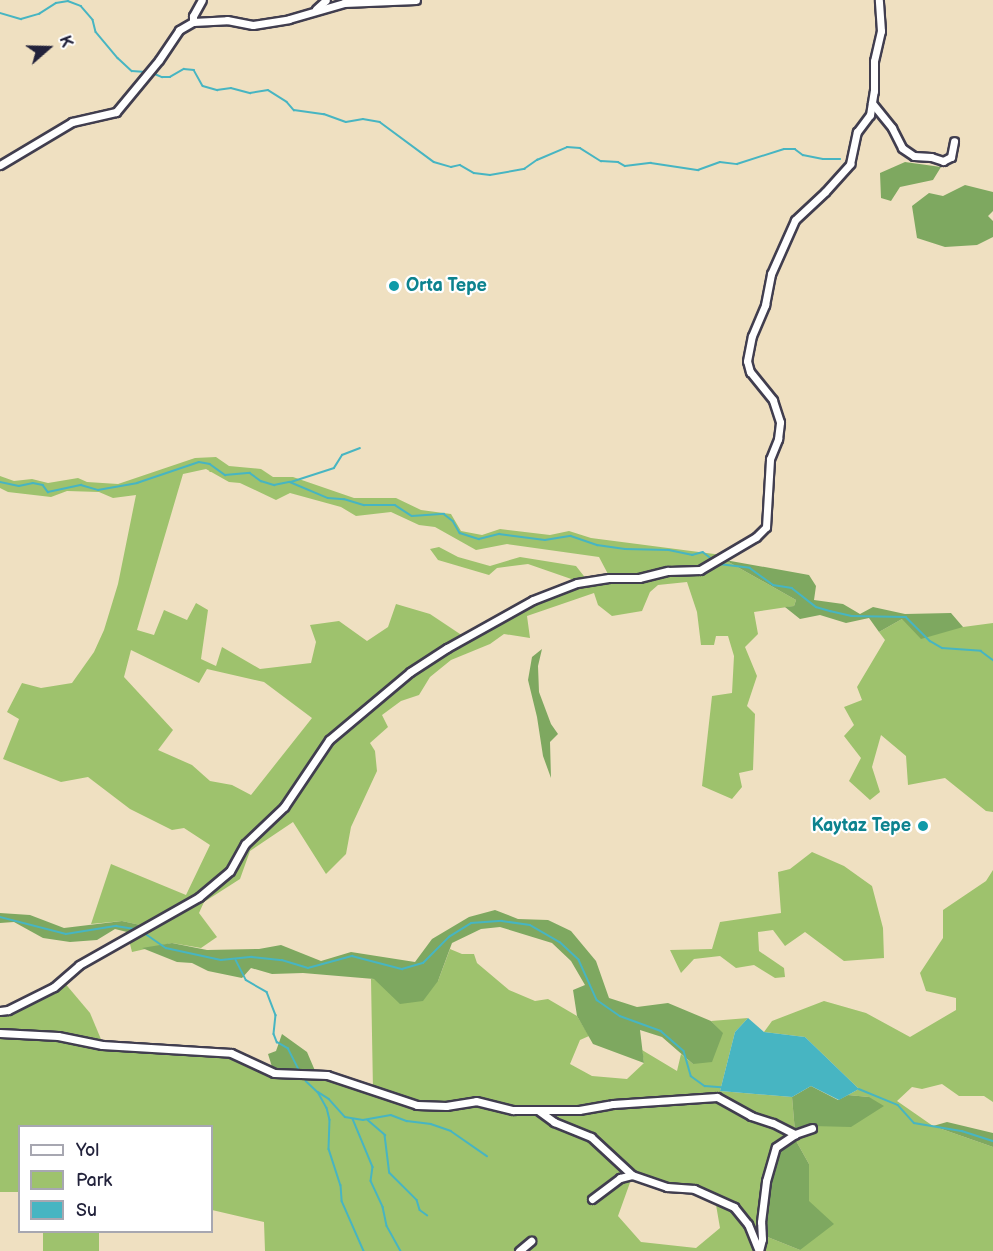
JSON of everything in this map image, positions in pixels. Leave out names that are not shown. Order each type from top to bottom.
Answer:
[{"type":"street","points":[[193,22],[193,16],[202,0]]},
{"type":"street","points":[[314,10],[326,0]]},
{"type":"street","points":[[367,0],[378,3]]},
{"type":"street","points":[[0,165],[72,122],[116,112],[159,60],[179,30],[193,22],[227,20],[253,25],[289,19],[344,3],[416,0]]},
{"type":"street","points":[[0,1011],[8,1010],[54,987],[79,965],[199,897],[230,871],[245,844],[284,807],[329,740],[410,672],[447,648],[533,600],[577,583],[609,578],[639,578],[668,571],[700,570],[756,537],[766,526],[769,514],[770,459],[778,439],[780,422],[773,400],[750,372],[747,361],[752,336],[765,305],[771,273],[795,220],[850,164],[857,132],[870,115],[874,60],[881,31],[879,0]]},
{"type":"street","points":[[872,103],[892,128],[902,148],[914,156],[943,161],[951,157],[954,141]]},
{"type":"street","points":[[0,1033],[58,1036],[120,1047],[231,1053],[274,1073],[327,1075],[417,1105],[446,1106],[476,1101],[513,1110],[579,1110],[613,1104],[717,1097],[751,1116],[773,1123],[795,1134]]},
{"type":"street","points":[[539,1111],[554,1122],[591,1137],[632,1175],[667,1187],[694,1189],[734,1207],[748,1224],[759,1251]]},
{"type":"street","points":[[759,1251],[762,1239],[764,1192],[776,1147],[795,1134],[812,1128]]},
{"type":"street","points":[[592,1199],[620,1178],[632,1175]]},
{"type":"street","points":[[519,1251],[531,1241]]},
{"type":"green space","points":[[905,162],[941,167],[933,180],[900,187],[891,201],[881,198],[880,173]]},
{"type":"green space","points":[[965,185],[993,192],[993,211],[988,216],[993,221],[993,237],[977,245],[945,247],[917,238],[912,206],[929,193],[943,196]]},
{"type":"green space","points":[[216,457],[229,466],[261,469],[273,477],[293,477],[354,498],[396,498],[421,510],[451,514],[461,531],[482,535],[500,529],[550,535],[569,531],[591,538],[722,555],[700,568],[639,576],[609,576],[599,557],[507,544],[476,550],[435,527],[419,525],[391,512],[356,516],[341,507],[290,493],[276,500],[240,483],[229,482],[206,469],[183,474],[137,630],[154,635],[164,610],[187,620],[196,603],[208,610],[201,659],[216,666],[222,647],[260,669],[311,663],[316,642],[310,625],[339,621],[367,641],[388,627],[396,604],[430,614],[463,636],[347,720],[327,739],[283,805],[254,832],[228,869],[197,896],[145,926],[122,921],[91,924],[111,864],[186,895],[210,845],[184,828],[172,830],[130,809],[88,777],[61,782],[3,759],[19,719],[7,712],[22,683],[41,688],[72,683],[94,652],[104,630],[118,584],[136,495],[113,498],[99,492],[67,491],[51,497],[8,492],[0,488],[0,476],[14,481],[32,479],[48,483],[78,478],[87,482],[118,484],[195,458]],"holes":[[[131,650],[199,683],[207,669],[264,682],[312,718],[251,795],[232,785],[210,781],[192,765],[158,750],[173,730],[124,677]]]},
{"type":"green space","points":[[439,547],[458,557],[490,566],[520,557],[576,566],[587,580],[577,581],[528,564],[497,568],[489,575],[438,560],[430,549]]},
{"type":"green space","points":[[725,560],[796,600],[794,606],[754,612],[758,634],[745,647],[757,676],[747,706],[755,714],[753,770],[739,773],[742,787],[732,799],[702,786],[712,696],[732,693],[734,656],[728,636],[716,636],[714,645],[701,645],[697,612],[687,582],[658,585],[650,592],[642,611],[612,616],[598,605],[594,593],[527,616],[530,638],[504,634],[490,644],[451,660],[430,677],[419,695],[401,701],[382,715],[388,727],[370,743],[375,751],[377,771],[351,827],[346,854],[326,874],[293,822],[250,851],[240,879],[204,902],[199,913],[217,937],[201,948],[172,943],[132,952],[129,940],[200,900],[286,808],[330,743],[411,674],[448,650],[548,596],[580,586],[609,581],[700,574]]},
{"type":"green space","points":[[725,560],[809,575],[816,586],[814,600],[843,604],[860,614],[873,607],[905,614],[951,613],[963,627],[921,639],[902,619],[879,632],[869,618],[846,623],[820,615],[800,619],[785,607],[794,606],[796,600]]},
{"type":"green space","points":[[902,619],[963,627],[993,623],[993,812],[986,811],[945,778],[908,785],[906,756],[881,735],[872,767],[880,792],[870,800],[849,781],[861,758],[844,736],[854,725],[844,707],[862,700],[857,687],[885,640],[879,632]]},
{"type":"green space","points":[[542,649],[538,666],[539,692],[551,724],[558,734],[550,742],[551,778],[543,756],[528,680],[532,657]]},
{"type":"green space","points":[[812,852],[844,866],[872,886],[883,928],[884,958],[844,961],[805,932],[785,946],[773,930],[758,932],[759,951],[784,968],[785,977],[775,978],[754,965],[736,968],[720,956],[694,959],[681,973],[670,950],[712,949],[720,922],[781,913],[778,872],[790,869]]},
{"type":"green space","points":[[993,870],[993,1102],[984,1096],[959,1096],[942,1084],[922,1089],[912,1087],[897,1101],[933,1126],[993,1147],[993,1251],[761,1251],[765,1236],[800,1250],[809,1201],[809,1164],[795,1139],[814,1132],[817,1126],[851,1126],[869,1097],[848,1095],[859,1089],[805,1037],[764,1032],[772,1021],[824,1001],[866,1013],[910,1037],[956,1010],[956,998],[926,991],[920,973],[943,938],[943,910],[986,881]]},
{"type":"green space","points":[[495,910],[518,919],[548,920],[571,931],[596,961],[609,998],[637,1007],[668,1003],[711,1021],[723,1033],[712,1062],[693,1064],[662,1037],[640,1030],[644,1063],[593,1044],[577,1016],[573,990],[585,985],[571,961],[552,943],[500,927],[481,929],[452,943],[438,981],[423,1001],[400,1004],[374,979],[303,973],[272,974],[251,968],[242,978],[208,971],[192,963],[177,962],[142,948],[172,943],[207,950],[259,949],[281,945],[321,961],[351,952],[415,962],[432,939],[469,917]]},
{"type":"green space","points":[[0,913],[30,915],[64,928],[122,921],[145,926],[131,933],[115,929],[97,940],[70,942],[43,938],[14,922],[0,923]]},
{"type":"green space","points":[[450,949],[462,954],[474,954],[477,963],[509,990],[535,1001],[548,999],[577,1016],[589,1036],[580,1040],[570,1064],[592,1076],[627,1079],[644,1063],[642,1050],[677,1071],[681,1054],[693,1064],[722,1033],[711,1021],[748,1018],[735,1032],[720,1091],[792,1097],[795,1132],[716,1095],[579,1109],[513,1108],[475,1099],[445,1104],[417,1103],[373,1090],[371,979],[438,981]]},
{"type":"green space","points":[[63,981],[90,1013],[103,1044],[0,1031],[0,1013]]},
{"type":"green space","points":[[282,1034],[307,1052],[316,1073],[273,1070],[268,1054],[276,1051]]},
{"type":"green space","points":[[0,1036],[58,1039],[100,1047],[230,1055],[274,1076],[327,1077],[416,1108],[447,1109],[476,1104],[513,1113],[536,1113],[552,1124],[590,1139],[628,1174],[620,1179],[632,1177],[618,1216],[641,1242],[696,1248],[720,1228],[715,1199],[733,1209],[746,1224],[757,1251],[265,1251],[264,1222],[213,1210],[213,1125],[18,1125],[18,1192],[0,1192]]},
{"type":"green space","points":[[811,1086],[838,1100],[848,1095],[869,1097],[884,1106],[851,1127],[812,1126],[795,1132],[792,1097]]},
{"type":"green space","points":[[718,1100],[792,1135],[775,1146],[758,1247],[735,1205],[696,1187],[666,1185],[633,1173],[593,1134],[555,1120],[549,1115],[584,1113],[616,1106],[673,1105]]},
{"type":"green space","points":[[947,1122],[993,1133],[993,1147],[933,1126]]},
{"type":"green space","points":[[795,1139],[809,1164],[809,1201],[834,1224],[800,1250],[765,1236],[767,1182],[778,1149]]},
{"type":"green space","points":[[43,1233],[99,1233],[99,1251],[43,1251]]},
{"type":"water","points":[[748,1018],[764,1032],[805,1037],[859,1089],[839,1100],[811,1086],[792,1097],[720,1091],[735,1032]]},
{"type":"waterway","points":[[0,13],[21,19],[39,14],[56,3],[68,1],[81,6],[93,20],[96,32],[118,58],[132,71],[146,72]]},
{"type":"waterway","points":[[155,74],[170,77],[184,69],[194,70],[203,86],[217,90],[231,88],[250,93],[268,90],[287,102],[294,110],[324,114],[346,122],[363,119],[380,122],[434,162],[451,167],[460,165],[474,173],[490,175],[524,169],[537,160],[567,147],[580,148],[601,161],[618,162],[625,166],[651,163],[698,170],[720,162],[737,164],[784,149],[795,149],[803,155],[823,159],[840,159]]},
{"type":"waterway","points":[[291,482],[334,468],[342,455],[360,448]]},
{"type":"waterway","points":[[0,482],[19,486],[33,483],[43,485],[48,492],[81,485],[98,490],[137,483],[199,462],[210,464],[225,475],[250,473],[261,481],[274,485],[290,482],[328,498],[344,499],[364,505],[395,505],[412,516],[444,514],[453,521],[460,533],[479,539],[499,534],[545,540],[571,536],[597,545],[625,549],[669,550],[692,555],[703,552],[712,559]]},
{"type":"waterway","points":[[719,564],[750,568],[773,585],[792,588],[816,607],[830,611],[851,616],[906,617],[930,641],[942,648],[981,651],[993,660]]},
{"type":"waterway","points":[[0,917],[66,934],[116,926],[136,929]]},
{"type":"waterway","points":[[143,932],[166,948],[221,960],[252,957],[282,960],[308,968],[352,956],[402,969],[423,963],[449,937],[471,923],[502,921],[530,925],[560,942],[579,960],[597,1000],[620,1016],[661,1031],[684,1051],[691,1076],[705,1086],[721,1087]]},
{"type":"waterway","points":[[236,960],[246,980],[267,992],[276,1015],[274,1034],[277,1042],[288,1048],[299,1070]]},
{"type":"waterway","points":[[306,1081],[318,1092],[327,1108],[330,1120],[329,1149],[341,1185],[342,1201],[364,1251]]},
{"type":"waterway","points":[[859,1089],[898,1105],[914,1123],[962,1131],[993,1141]]},
{"type":"waterway","points":[[318,1092],[329,1099],[345,1117],[363,1120],[391,1115],[407,1121],[431,1124],[451,1131],[487,1156]]},
{"type":"waterway","points":[[353,1119],[373,1167],[371,1181],[383,1207],[387,1226],[401,1251]]},
{"type":"waterway","points":[[368,1120],[385,1135],[390,1173],[417,1200],[420,1210],[427,1215]]},
{"type":"place","name":"Orta Tepe","points":[[394,286]]},
{"type":"place","name":"Kaytaz Tepe","points":[[923,826]]}]
